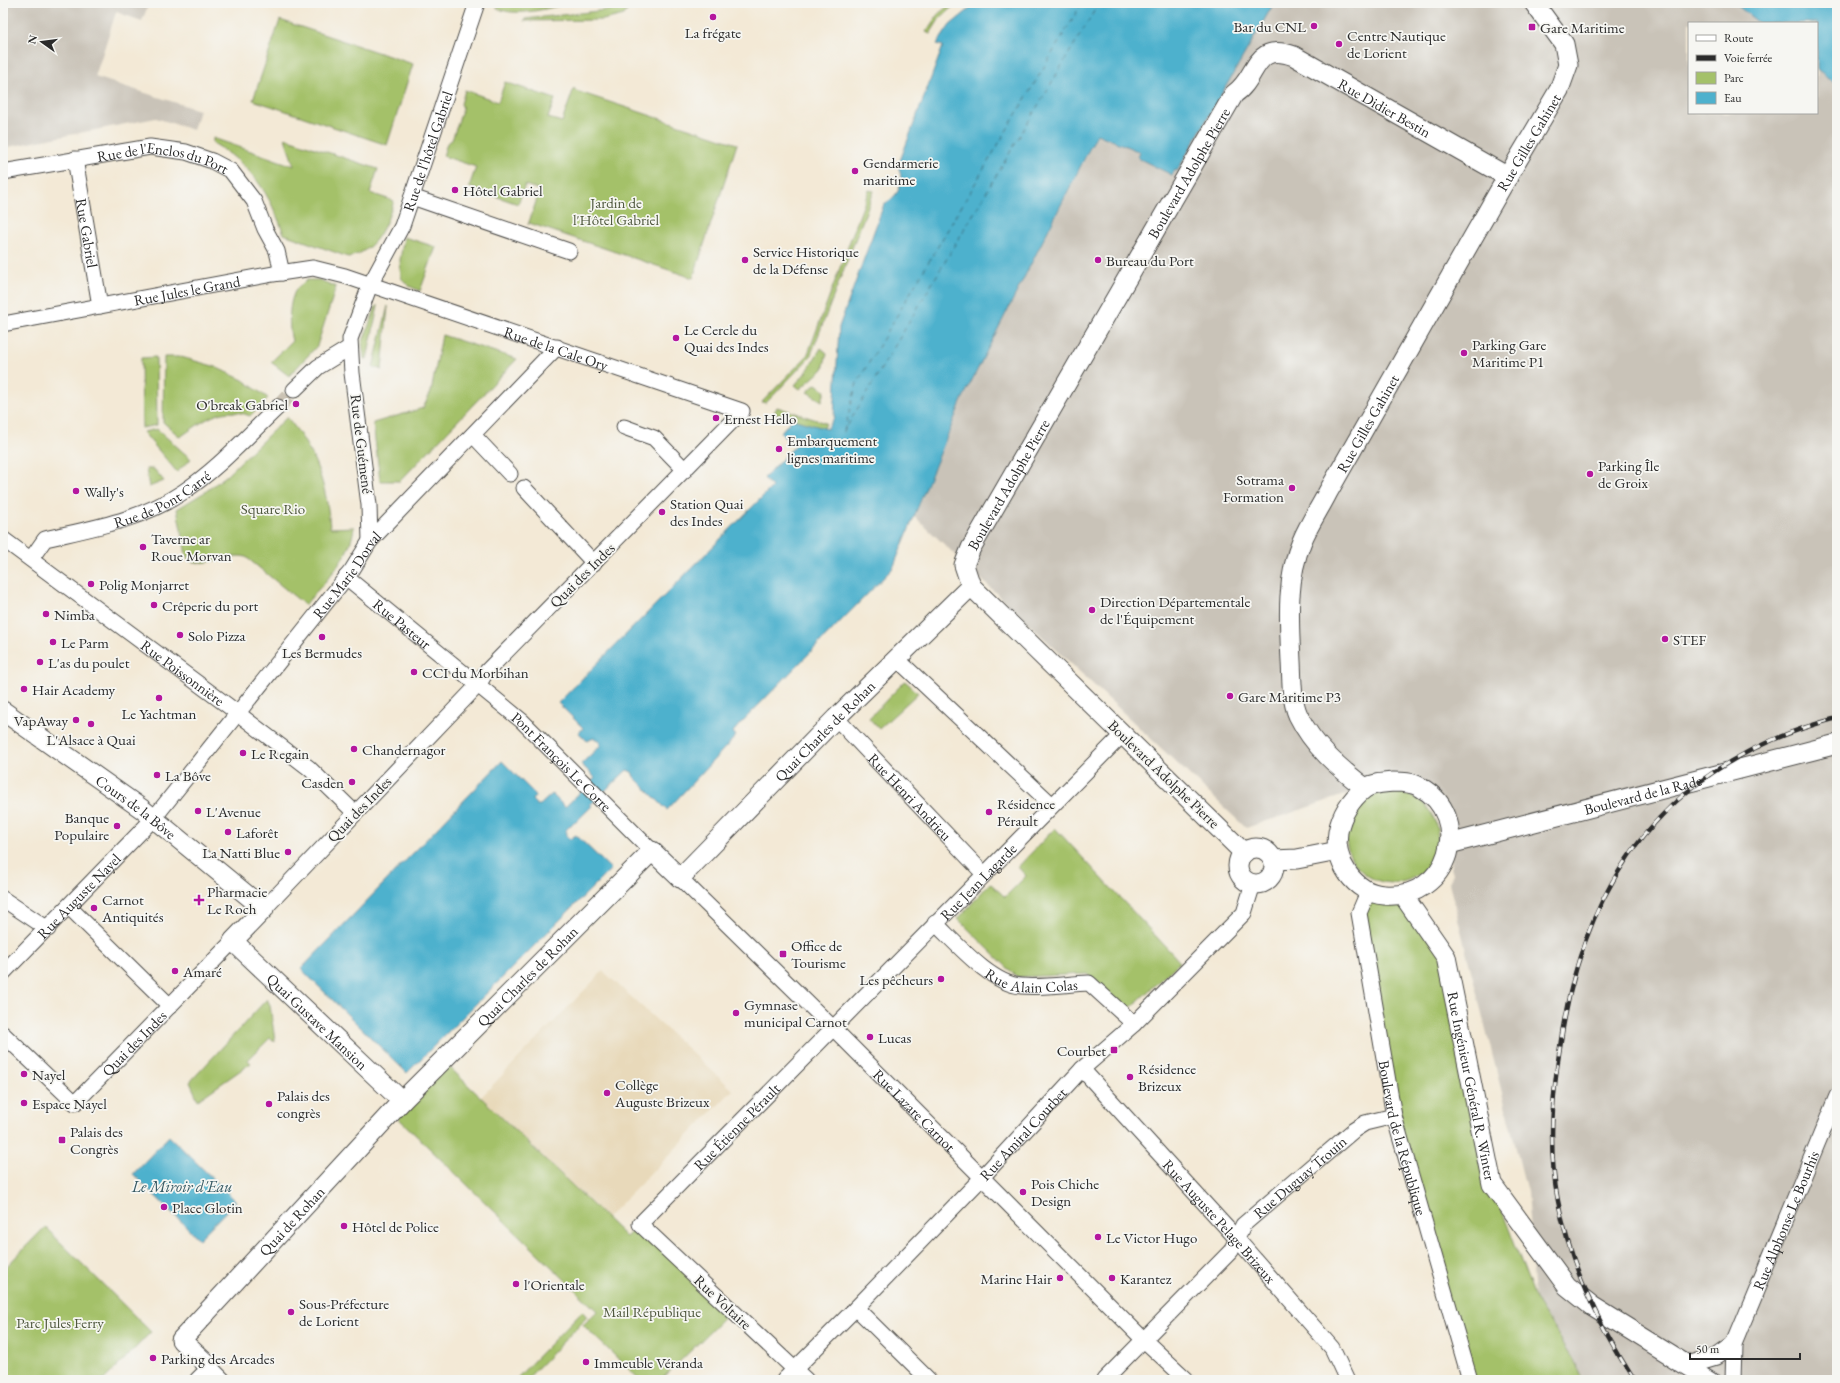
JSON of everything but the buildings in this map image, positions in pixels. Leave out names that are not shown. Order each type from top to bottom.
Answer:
[{"type":"street","points":[[1525,3],[1568,65]]},
{"type":"street","points":[[1534,3],[1564,44],[1568,65]]},
{"type":"street","name":"Rue de l'hôtel Gabriel","points":[[370,285],[402,226],[475,8]]},
{"type":"street","name":"Rue Didier Bestin","points":[[1261,59],[1270,53],[1280,51],[1294,56],[1508,177]]},
{"type":"street","name":"Boulevard Adolphe Pierre","points":[[1244,853],[972,586],[964,566],[971,548],[1071,379],[1234,94],[1241,90],[1261,59]]},
{"type":"street","name":"Rue Gilles Gahinet","points":[[1365,788],[1339,768],[1322,750],[1308,732],[1297,713],[1292,685],[1289,614],[1296,561],[1302,541],[1328,492],[1559,90],[1568,65]]},
{"type":"street","name":"Rue de l'Enclos du Port","points":[[4,171],[150,147],[186,152],[212,161],[231,171],[254,201],[265,229],[276,251],[282,272]]},
{"type":"street","name":"Rue Gabriel","points":[[75,159],[100,306]]},
{"type":"street","points":[[412,197],[569,250]]},
{"type":"street","name":"Rue Jules le Grand","points":[[3,324],[282,272],[313,268],[329,271],[370,285]]},
{"type":"street","points":[[294,390],[318,367],[349,348],[350,339],[370,285]]},
{"type":"street","name":"Rue de la Cale Ory","points":[[370,285],[557,347],[742,411]]},
{"type":"street","name":"Rue Marie Dorval","points":[[154,818],[346,577],[370,541],[557,347]]},
{"type":"street","name":"Rue de Guémené","points":[[349,348],[369,505],[370,541]]},
{"type":"street","name":"Rue de Pont Carré","points":[[31,559],[45,539],[126,520],[183,492],[211,470],[278,407]]},
{"type":"street","name":"Quai des Indes","points":[[3,1034],[75,1103],[264,909],[479,684],[486,672],[742,411]]},
{"type":"street","points":[[624,427],[654,438],[685,470]]},
{"type":"street","points":[[473,434],[510,474]]},
{"type":"street","points":[[524,488],[594,563]]},
{"type":"street","name":"Rue Poissonnière","points":[[3,539],[238,713],[309,768],[355,814]]},
{"type":"street","name":"Rue Pasteur","points":[[346,577],[479,684]]},
{"type":"street","name":"Quai Charles de Rohan","points":[[680,878],[836,718],[972,586]]},
{"type":"street","points":[[897,659],[1052,806]]},
{"type":"street","name":"Pont François Le Corre","points":[[479,684],[522,721],[647,846]]},
{"type":"street","name":"Cours de la Bôve","points":[[3,711],[154,818],[264,909]]},
{"type":"street","name":"Rue Henri Andrieu","points":[[836,718],[984,874]]},
{"type":"street","name":"Rue Jean Lagarde","points":[[832,1027],[1123,734]]},
{"type":"street","name":"Boulevard de la Rade","points":[[1449,844],[1837,744]]},
{"type":"street","points":[[1394,782],[1406,782],[1419,786],[1437,802],[1446,818],[1449,844],[1446,857],[1438,875],[1429,883],[1403,895],[1384,895],[1368,892],[1348,874],[1341,861],[1338,851],[1338,832],[1344,813],[1352,801],[1365,788],[1394,782]]},
{"type":"street","name":"Rue Auguste Nayel","points":[[3,973],[48,929],[154,818]]},
{"type":"street","name":"Quai Charles de Rohan","points":[[402,1101],[647,846]]},
{"type":"street","name":"Rue Lazare Carnot","points":[[647,846],[832,1027],[1144,1340],[1187,1380]]},
{"type":"street","points":[[1253,849],[1263,850],[1273,860],[1273,870],[1269,878],[1262,883],[1253,884],[1244,880],[1239,871],[1239,861],[1244,853],[1253,849]]},
{"type":"street","points":[[1273,860],[1297,859],[1338,851]]},
{"type":"street","name":"Rue Amiral Courbet","points":[[784,1380],[856,1308],[982,1177],[1082,1069],[1134,1024],[1244,913],[1253,884]]},
{"type":"street","name":"Boulevard de la République","points":[[1368,892],[1359,913],[1394,1116],[1470,1380]]},
{"type":"street","name":"Rue Ingénieur Général R. Winter","points":[[1403,895],[1446,957],[1492,1184],[1567,1286],[1592,1306],[1711,1380]]},
{"type":"street","points":[[3,899],[48,929]]},
{"type":"street","points":[[69,907],[170,1006]]},
{"type":"street","name":"Rue Alain Colas","points":[[935,923],[978,966],[1008,983],[1020,986],[1088,983],[1134,1024]]},
{"type":"street","name":"Quai Gustave Mansion","points":[[233,941],[402,1101]]},
{"type":"street","name":"Rue Étienne Pérault","points":[[640,1224],[832,1027]]},
{"type":"street","name":"Rue Auguste Pelage Brizeux","points":[[1082,1069],[1237,1239],[1332,1348],[1347,1380]]},
{"type":"street","name":"Rue Alphonse Le Bourhis","points":[[1733,1380],[1734,1344],[1837,1096]]},
{"type":"street","name":"Quai de Rohan","points":[[210,1376],[181,1340],[402,1101]]},
{"type":"street","name":"Rue Duguay Trouin","points":[[1104,1380],[1231,1251],[1243,1225],[1354,1130],[1365,1123],[1394,1116]]},
{"type":"street","name":"Rue Voltaire","points":[[640,1224],[806,1380]]},
{"type":"street","points":[[856,1308],[929,1380]]},
{"type":"street","points":[[1687,1365],[1717,1356],[1734,1344]]},
{"type":"shaded area","points":[[3,3],[149,3],[142,21],[116,12],[95,77],[199,110],[193,130],[156,118],[3,148]]},
{"type":"shaded area","points":[[1274,3],[1734,3],[1758,22],[1688,22],[1688,114],[1818,114],[1818,70],[1837,85],[1837,1380],[1583,1380],[1573,1359],[1535,1298],[1527,1192],[1449,883],[1452,875],[1449,844],[1429,793],[1365,788],[1246,828],[915,517],[962,400],[1098,134],[1140,152],[1138,158],[1177,171]]},
{"type":"shaded area","name":"Collège Auguste Brizeux","points":[[603,971],[733,1090],[607,1218],[481,1097]]},
{"type":"green space","points":[[497,3],[569,3],[533,11],[513,12],[497,8]]},
{"type":"green space","points":[[952,3],[957,3],[940,18],[930,34],[926,32],[938,14]]},
{"type":"green space","points":[[625,8],[627,11],[624,15],[603,20],[524,21],[525,19]]},
{"type":"green space","points":[[280,20],[413,64],[387,145],[253,100]]},
{"type":"green space","name":"Jardin de l'Hôtel Gabriel","points":[[505,82],[555,99],[548,118],[562,122],[574,88],[576,91],[737,144],[693,278],[529,223],[528,225],[540,190],[525,185],[518,204],[469,187],[476,167],[443,156],[447,143],[452,140],[463,108],[461,104],[465,90],[498,102]]},
{"type":"green space","points":[[213,138],[294,166],[285,138],[378,169],[370,193],[394,201],[383,228],[373,243],[366,250],[348,257],[284,234],[272,205],[258,181],[239,161],[213,143]]},
{"type":"green space","points":[[869,190],[874,191],[810,357],[766,403],[762,402],[807,356]]},
{"type":"green space","points":[[404,237],[436,247],[420,291],[409,286],[401,278],[400,260]]},
{"type":"green space","points":[[307,280],[320,280],[336,287],[317,346],[289,376],[271,362],[292,341],[289,321],[290,306],[297,288]]},
{"type":"green space","points":[[376,306],[378,306],[367,359],[364,359],[362,344]]},
{"type":"green space","points":[[388,306],[382,369],[382,370],[373,367]]},
{"type":"green space","points":[[442,335],[517,359],[400,481],[380,481],[373,423],[423,408],[431,392]]},
{"type":"green space","points":[[821,348],[827,353],[823,369],[800,389],[795,385],[807,371]]},
{"type":"green space","points":[[156,357],[157,425],[142,428],[141,358]]},
{"type":"green space","points":[[164,357],[181,357],[213,366],[243,380],[268,398],[250,416],[240,413],[221,413],[213,416],[180,437],[163,422]]},
{"type":"green space","points":[[816,384],[825,391],[822,401],[807,392]]},
{"type":"green space","points":[[777,407],[826,423],[824,429],[774,413]]},
{"type":"green space","name":"Square Rio","points":[[287,417],[305,443],[318,469],[326,497],[330,528],[354,527],[348,549],[336,569],[305,605],[246,557],[239,556],[201,563],[189,560],[186,555],[177,509],[205,492],[226,476]]},
{"type":"green space","points":[[157,429],[191,459],[177,472],[143,432]]},
{"type":"green space","points":[[146,469],[154,469],[164,481],[149,487]]},
{"type":"green space","points":[[905,681],[918,693],[879,729],[869,718]]},
{"type":"green space","points":[[1392,791],[1410,794],[1425,804],[1435,819],[1438,837],[1435,855],[1425,870],[1410,880],[1392,883],[1374,880],[1359,870],[1349,855],[1346,837],[1349,819],[1359,804],[1374,794]]},
{"type":"green space","points":[[1055,828],[1180,962],[1128,1010],[1087,974],[1017,977],[958,919],[990,883],[1005,897],[1026,876],[1018,867]]},
{"type":"green space","points":[[1368,892],[1403,895],[1446,957],[1492,1184],[1535,1298],[1573,1359],[1583,1380],[1470,1380],[1394,1116],[1359,913]]},
{"type":"green space","points":[[267,999],[270,1005],[275,1041],[270,1038],[248,1060],[251,1063],[198,1100],[190,1082]]},
{"type":"green space","name":"Mail République","points":[[443,1061],[626,1237],[640,1224],[732,1310],[661,1380],[640,1380],[583,1325],[597,1311],[392,1112]]},
{"type":"green space","name":"Parc Jules Ferry","points":[[45,1227],[151,1332],[104,1380],[3,1380],[3,1270]]},
{"type":"green space","points":[[582,1311],[587,1317],[526,1380],[515,1380]]},
{"type":"water","points":[[977,3],[1274,3],[1177,171],[1175,170],[1172,175],[1138,158],[1140,152],[1097,134],[962,400],[893,568],[739,725],[733,732],[736,736],[667,810],[634,777],[632,772],[627,770],[590,805],[592,806],[566,830],[566,836],[570,839],[576,835],[611,869],[407,1073],[301,969],[502,761],[536,795],[532,800],[537,805],[540,805],[552,794],[565,807],[595,778],[581,764],[600,746],[600,741],[594,738],[587,741],[579,733],[583,728],[558,703],[772,487],[764,478],[799,442],[784,437],[781,432],[792,419],[827,429],[834,418],[839,327],[884,204],[894,197],[901,183],[898,166],[943,46],[937,44],[950,25]]},
{"type":"water","points":[[1734,3],[1837,3],[1837,85],[1818,70],[1818,22],[1758,22]]},
{"type":"water","name":"Le Miroir d'Eau","points":[[169,1136],[236,1201],[199,1239],[133,1174]]},
{"type":"ferry route","points":[[844,431],[857,383],[1082,3]]},
{"type":"ferry route","points":[[843,433],[1099,3]]},
{"type":"tunnel","points":[[278,407],[294,390]]},
{"type":"railway","points":[[1634,1380],[1598,1316],[1578,1272],[1570,1249],[1558,1201],[1553,1163],[1553,1105],[1560,1047],[1572,986],[1589,930],[1613,880],[1644,836],[1681,797],[1726,764],[1778,738],[1837,718]]},
{"type":"place","name":"La frégate","points":[[713,17]]},
{"type":"place","name":"Bar du CNL","points":[[1314,26]]},
{"type":"place","name":"Gare Maritime","points":[[1532,27]]},
{"type":"place","name":"Centre Nautique de Lorient","points":[[1339,44]]},
{"type":"place","name":"Gendarmerie maritime","points":[[855,171]]},
{"type":"place","name":"Hôtel Gabriel","points":[[455,190]]},
{"type":"place","name":"Service Historique de la Défense","points":[[745,260]]},
{"type":"place","name":"Bureau du Port","points":[[1098,260]]},
{"type":"place","name":"Le Cercle du Quai des Indes","points":[[676,338]]},
{"type":"place","name":"Parking Gare Maritime P1","points":[[1464,353]]},
{"type":"place","name":"O'break Gabriel","points":[[296,404]]},
{"type":"place","name":"Ernest Hello","points":[[716,418]]},
{"type":"place","name":"Embarquement lignes maritime","points":[[779,449]]},
{"type":"place","name":"Parking Île de Groix","points":[[1590,474]]},
{"type":"place","name":"Sotrama Formation","points":[[1292,488]]},
{"type":"place","name":"Wally's","points":[[76,491]]},
{"type":"place","name":"Station Quai des Indes","points":[[662,512]]},
{"type":"place","name":"Taverne ar Roue Morvan","points":[[143,547]]},
{"type":"place","name":"Polig Monjarret","points":[[91,584]]},
{"type":"place","name":"Crêperie du port","points":[[154,605]]},
{"type":"place","name":"Direction Départementale de l'Équipement","points":[[1092,610]]},
{"type":"place","name":"Nimba","points":[[46,614]]},
{"type":"place","name":"Solo Pizza","points":[[180,635]]},
{"type":"place","name":"Les Bermudes","points":[[322,637]]},
{"type":"place","name":"STEF","points":[[1665,639]]},
{"type":"place","name":"Le Parm","points":[[53,642]]},
{"type":"place","name":"L'as du poulet","points":[[40,662]]},
{"type":"place","name":"CCI du Morbihan","points":[[414,672]]},
{"type":"place","name":"Hair Academy","points":[[24,689]]},
{"type":"place","name":"Gare Maritime P3","points":[[1230,696]]},
{"type":"place","name":"Le Yachtman","points":[[159,698]]},
{"type":"place","name":"VapAway","points":[[76,720]]},
{"type":"place","name":"L'Alsace à Quai","points":[[91,724]]},
{"type":"place","name":"Chandernagor","points":[[354,749]]},
{"type":"place","name":"Le Regain","points":[[243,753]]},
{"type":"place","name":"La Bôve","points":[[157,775]]},
{"type":"place","name":"Casden","points":[[352,782]]},
{"type":"place","name":"L'Avenue","points":[[198,811]]},
{"type":"place","name":"Résidence Pérault","points":[[989,812]]},
{"type":"place","name":"Banque Populaire","points":[[117,826]]},
{"type":"place","name":"Laforêt","points":[[228,832]]},
{"type":"place","name":"La Natti Blue","points":[[288,852]]},
{"type":"place","name":"Pharmacie Le Roch","points":[[199,900]]},
{"type":"place","name":"Carnot Antiquités","points":[[94,908]]},
{"type":"place","name":"Office de Tourisme","points":[[783,954]]},
{"type":"place","name":"Amaré","points":[[175,971]]},
{"type":"place","name":"Les pêcheurs","points":[[941,979]]},
{"type":"place","name":"Gymnase municipal Carnot","points":[[736,1013]]},
{"type":"place","name":"Lucas","points":[[870,1037]]},
{"type":"place","name":"Courbet","points":[[1114,1050]]},
{"type":"place","name":"Nayel","points":[[24,1074]]},
{"type":"place","name":"Résidence Brizeux","points":[[1130,1077]]},
{"type":"place","name":"Collège Auguste Brizeux","points":[[607,1093]]},
{"type":"place","name":"Espace Nayel","points":[[24,1103]]},
{"type":"place","name":"Palais des congrès","points":[[269,1104]]},
{"type":"place","name":"Palais des Congrès","points":[[62,1140]]},
{"type":"place","name":"Pois Chiche Design","points":[[1023,1192]]},
{"type":"place","name":"Place Glotin","points":[[164,1207]]},
{"type":"place","name":"Hôtel de Police","points":[[344,1226]]},
{"type":"place","name":"Le Victor Hugo","points":[[1098,1237]]},
{"type":"place","name":"Marine Hair","points":[[1060,1278]]},
{"type":"place","name":"Karantez","points":[[1112,1278]]},
{"type":"place","name":"l'Orientale","points":[[516,1284]]},
{"type":"place","name":"Sous-Préfecture de Lorient","points":[[291,1312]]},
{"type":"place","name":"Parking des Arcades","points":[[153,1358]]},
{"type":"place","name":"Immeuble Véranda","points":[[586,1362]]}]
